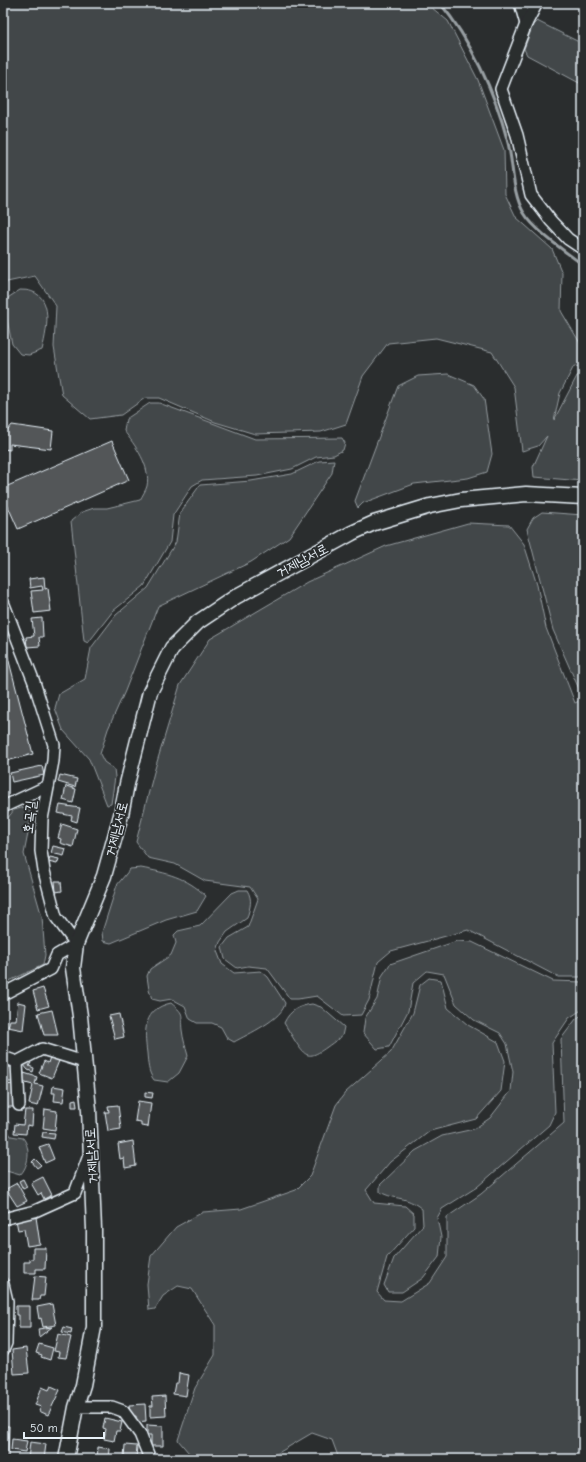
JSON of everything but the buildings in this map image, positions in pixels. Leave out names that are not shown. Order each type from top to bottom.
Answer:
[{"type":"main road","name":"거제남서로","points":[[66,1459],[76,1407],[83,1385],[94,1327],[94,1229],[90,1150],[80,1016],[72,968],[76,944],[104,876],[121,816],[127,784],[150,692],[172,648],[198,622],[237,596],[352,533],[394,516],[461,500],[526,494],[583,497]]},
{"type":"street","points":[[520,3],[526,24]]},
{"type":"street","points":[[538,3],[526,24],[501,89],[517,134],[531,195],[550,221],[568,240],[583,249]]},
{"type":"street","name":"호곡길","points":[[3,602],[34,682],[54,744],[53,761],[42,819],[40,850],[44,872],[56,917],[76,944]]},
{"type":"street","points":[[3,807],[48,786]]},
{"type":"street","points":[[3,994],[51,969],[57,955],[76,944]]},
{"type":"street","points":[[3,1057],[17,1062],[42,1049],[84,1062]]},
{"type":"street","points":[[17,1062],[19,1105]]},
{"type":"street","points":[[3,1219],[35,1211],[75,1193],[90,1150]]},
{"type":"street","points":[[3,1284],[7,1301],[6,1344],[3,1350]]},
{"type":"street","points":[[76,1407],[112,1407],[123,1411],[140,1434],[150,1459]]},
{"type":"shaded area","points":[[3,3],[426,3],[448,21],[478,80],[504,150],[505,194],[516,217],[552,249],[562,273],[561,311],[583,348],[583,367],[574,366],[560,393],[554,420],[577,376],[583,374],[583,481],[534,477],[533,467],[547,436],[538,446],[522,451],[514,387],[492,352],[436,338],[388,343],[363,376],[346,424],[321,432],[255,434],[215,422],[159,398],[145,398],[121,415],[90,419],[62,395],[54,347],[56,306],[35,276],[7,282],[3,289]]},
{"type":"shaded area","points":[[537,21],[583,44],[583,85],[527,55],[524,49],[533,25]]},
{"type":"shaded area","points":[[20,290],[31,291],[39,296],[44,302],[46,311],[46,330],[42,350],[29,355],[20,354],[12,344],[4,305],[9,297]]},
{"type":"shaded area","points":[[448,374],[474,385],[484,399],[492,454],[487,472],[468,478],[414,484],[363,503],[358,508],[355,501],[398,386],[418,376]]},
{"type":"shaded area","points":[[150,403],[159,403],[255,439],[342,438],[345,443],[343,450],[334,455],[316,457],[292,469],[257,476],[202,480],[192,486],[173,515],[170,542],[144,586],[113,611],[88,643],[84,641],[71,521],[82,512],[94,508],[107,508],[140,500],[147,486],[147,471],[141,456],[124,431],[126,419]]},
{"type":"shaded area","points":[[334,460],[332,473],[289,537],[251,562],[158,606],[125,691],[108,729],[100,754],[104,762],[114,769],[115,777],[111,804],[107,805],[89,759],[63,730],[55,708],[59,694],[85,679],[91,648],[116,615],[148,588],[176,542],[180,513],[200,485],[251,481],[292,474],[319,461]]},
{"type":"shaded area","points":[[542,512],[583,515],[583,689],[579,689],[553,630],[527,529],[533,518]]},
{"type":"shaded area","points":[[468,523],[509,525],[524,544],[537,585],[546,628],[575,703],[583,699],[583,974],[580,977],[558,977],[468,930],[391,951],[378,962],[369,1000],[361,1015],[343,1016],[317,996],[290,999],[267,968],[248,966],[237,968],[225,959],[222,947],[229,938],[248,927],[258,899],[250,887],[205,881],[175,864],[148,858],[136,842],[154,772],[180,685],[210,639],[307,582],[386,546]]},
{"type":"shaded area","points":[[25,807],[30,810],[31,818],[24,854],[42,917],[45,955],[43,965],[3,984],[3,824],[14,810]]},
{"type":"shaded area","points":[[141,868],[184,880],[206,896],[197,911],[166,920],[111,943],[103,941],[102,932],[117,885],[130,869]]},
{"type":"shaded area","points":[[239,890],[247,890],[249,894],[249,910],[247,918],[227,932],[220,942],[217,951],[222,964],[234,973],[261,971],[268,977],[285,1003],[283,1009],[272,1020],[234,1042],[227,1038],[221,1027],[212,1023],[197,1023],[190,1019],[185,1006],[172,999],[160,1001],[152,999],[147,976],[150,969],[171,955],[176,943],[174,935],[178,931],[200,926],[232,893]]},
{"type":"shaded area","points":[[457,941],[472,942],[553,981],[583,982],[583,1009],[569,1018],[552,1043],[555,1112],[549,1125],[477,1187],[442,1209],[437,1218],[441,1237],[439,1257],[423,1278],[402,1292],[388,1292],[384,1285],[394,1258],[423,1225],[422,1209],[411,1202],[380,1192],[380,1185],[415,1151],[442,1136],[474,1129],[490,1118],[511,1091],[513,1072],[507,1044],[500,1033],[474,1020],[456,1004],[444,974],[427,971],[413,983],[408,1011],[389,1047],[377,1049],[363,1033],[365,1018],[377,999],[382,976],[390,964]]},
{"type":"shaded area","points":[[429,978],[441,980],[448,1008],[468,1025],[498,1042],[505,1061],[501,1091],[476,1119],[430,1131],[390,1162],[366,1190],[374,1203],[405,1206],[414,1214],[414,1227],[387,1257],[377,1292],[384,1300],[401,1301],[430,1283],[447,1257],[447,1217],[481,1194],[564,1123],[561,1039],[576,1019],[583,1014],[583,1459],[339,1459],[332,1440],[312,1433],[268,1459],[194,1459],[178,1440],[195,1388],[215,1355],[215,1325],[192,1289],[178,1286],[163,1296],[155,1309],[149,1310],[147,1284],[151,1256],[176,1227],[203,1212],[241,1209],[296,1190],[310,1176],[336,1105],[345,1093],[391,1052],[413,1013],[420,985]]},
{"type":"shaded area","points":[[171,1003],[182,1015],[182,1033],[188,1056],[179,1073],[168,1082],[154,1080],[149,1071],[146,1029],[147,1022],[155,1010]]},
{"type":"shaded area","points":[[312,1004],[321,1007],[344,1027],[342,1036],[314,1055],[308,1055],[298,1046],[284,1023],[295,1009]]},
{"type":"shaded area","points":[[6,1120],[9,1122],[8,1131],[11,1136],[23,1138],[26,1142],[28,1157],[25,1167],[20,1175],[3,1170],[3,1121]]},
{"type":"waterway","points":[[440,3],[451,17],[471,50],[496,103],[507,139],[517,196],[524,213],[535,226],[583,265]]}]
